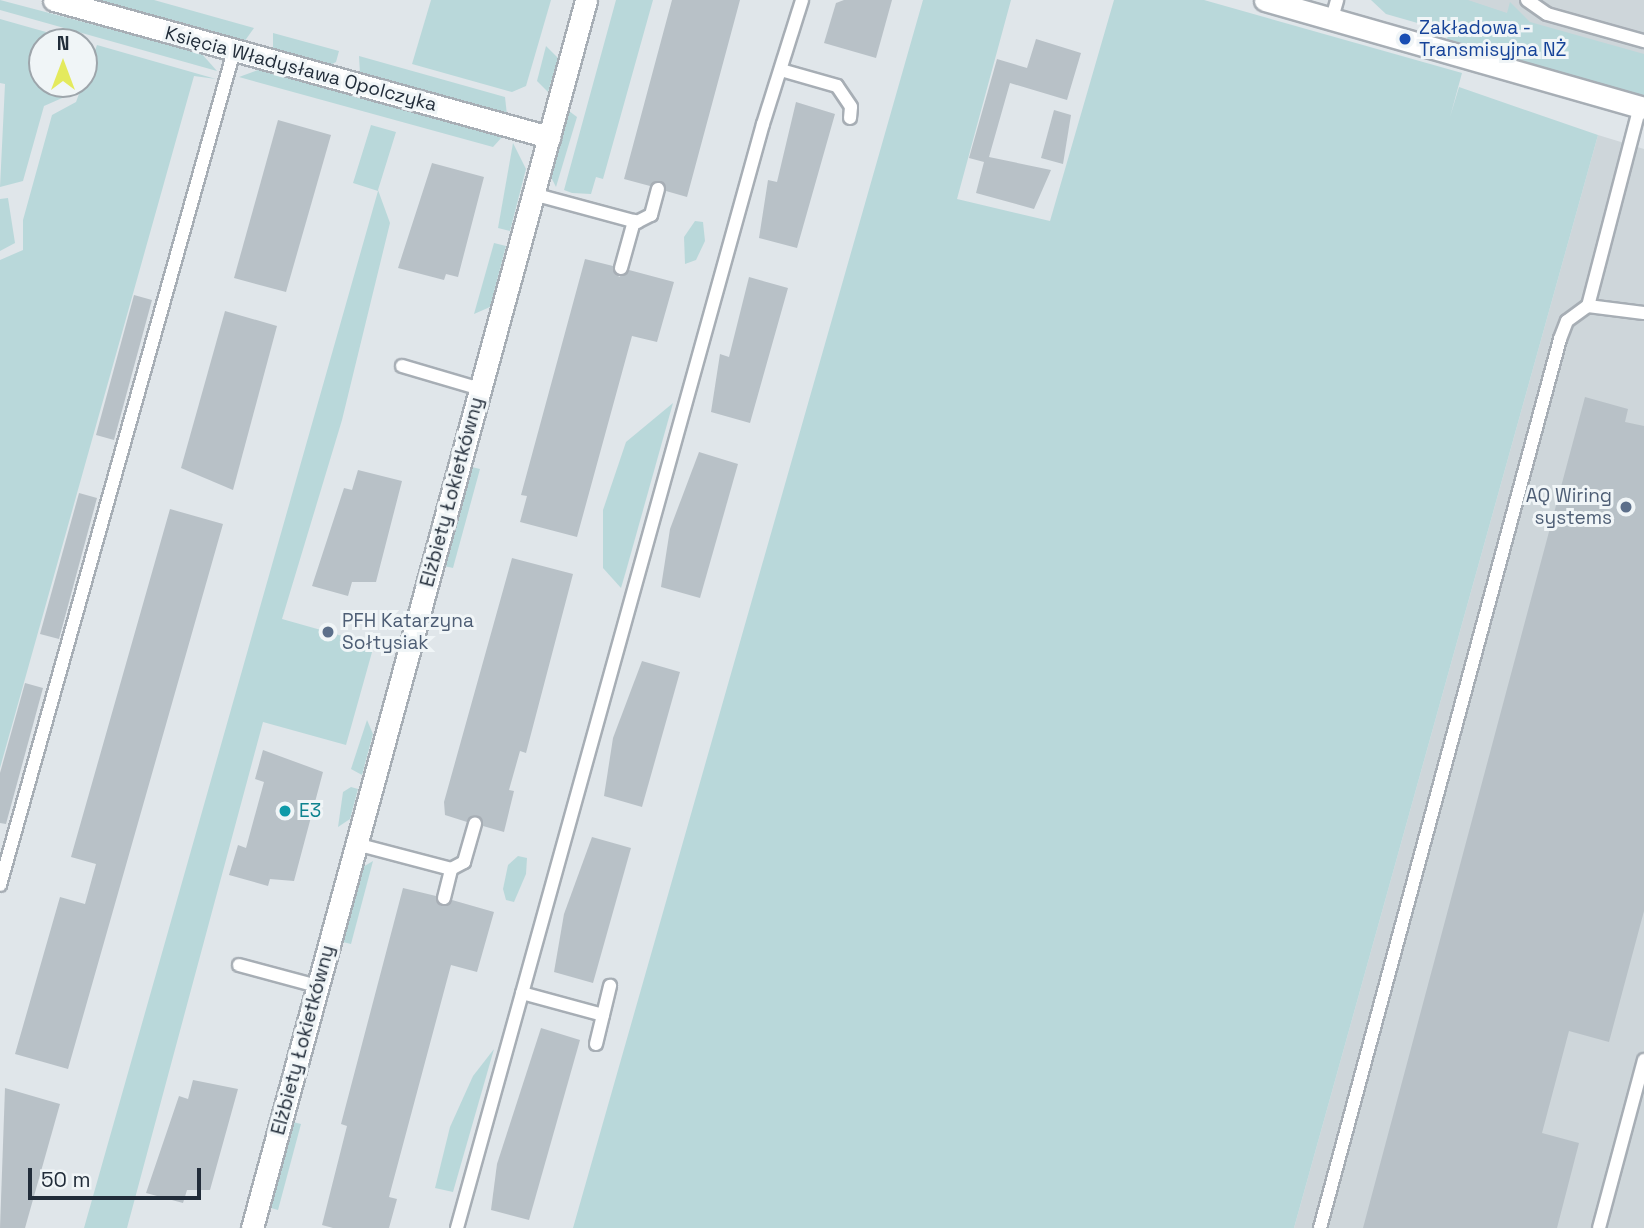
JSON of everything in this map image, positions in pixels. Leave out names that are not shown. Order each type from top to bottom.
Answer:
[{"type":"street","name":"Księcia Władysława Opolczyka","points":[[54,0],[549,137]]},
{"type":"street","name":"Elżbiety Łokietkówny","points":[[252,1228],[586,0]]},
{"type":"street","points":[[1265,0],[1334,9],[1642,108]]},
{"type":"lane","points":[[457,1228],[781,70],[803,0]]},
{"type":"lane","points":[[1527,0],[1547,14],[1644,41]]},
{"type":"lane","points":[[0,885],[234,51]]},
{"type":"lane","points":[[781,70],[837,86],[851,107],[850,118]]},
{"type":"lane","points":[[1320,1228],[1560,339],[1567,321],[1588,306],[1642,108]]},
{"type":"lane","points":[[533,194],[634,221],[651,215],[659,189]]},
{"type":"lane","points":[[621,268],[634,221]]},
{"type":"lane","points":[[1588,306],[1644,313]]},
{"type":"lane","points":[[402,366],[480,389]]},
{"type":"lane","points":[[444,898],[452,869],[464,862],[475,824]]},
{"type":"lane","points":[[356,844],[452,869]]},
{"type":"lane","points":[[239,965],[317,986]]},
{"type":"lane","points":[[596,1044],[610,986]]},
{"type":"lane","points":[[522,993],[603,1015]]},
{"type":"lane","points":[[1599,1228],[1644,1060]]},
{"type":"shaded area","points":[[0,0],[201,53],[217,71],[98,38],[98,28],[64,28],[0,10]]},
{"type":"shaded area","points":[[91,0],[154,0],[254,28],[244,42]]},
{"type":"shaded area","points":[[431,0],[551,0],[526,86],[512,92],[412,64]]},
{"type":"shaded area","points":[[616,0],[653,0],[603,179],[596,177],[591,194],[572,193],[564,190]]},
{"type":"shaded area","points":[[923,0],[1011,0],[957,199],[1050,221],[1114,0],[1204,0],[1462,73],[1450,117],[1459,87],[1598,135],[1294,1228],[573,1228]]},
{"type":"shaded area","points":[[1371,0],[1468,0],[1507,13],[1510,2],[1530,22],[1644,54],[1644,96],[1447,39],[1449,32],[1386,14]]},
{"type":"shaded area","points":[[1454,0],[1644,0],[1644,60]]},
{"type":"shaded area","points":[[0,19],[32,28],[28,28],[28,98],[62,98],[44,106],[23,181],[0,187],[5,84],[0,83]]},
{"type":"shaded area","points":[[273,33],[339,51],[336,62],[328,66],[273,50]]},
{"type":"shaded area","points":[[98,45],[216,79],[194,76],[0,768],[0,260],[23,250],[23,220],[52,115],[76,102],[77,98],[98,98]]},
{"type":"shaded area","points":[[546,46],[558,58],[548,92],[537,81]]},
{"type":"shaded area","points":[[359,56],[505,97],[507,115],[360,74]]},
{"type":"shaded area","points":[[261,69],[503,136],[493,147],[239,77]]},
{"type":"shaded area","points":[[569,111],[577,117],[556,187],[551,177]]},
{"type":"shaded area","points":[[371,125],[396,132],[378,190],[390,223],[342,420],[282,619],[374,645],[346,745],[263,722],[127,1228],[84,1228],[378,191],[353,183]]},
{"type":"shaded area","points":[[1598,135],[1644,149],[1644,1228],[1294,1228]]},
{"type":"shaded area","points":[[513,143],[526,169],[510,231],[498,228]]},
{"type":"shaded area","points":[[8,198],[15,243],[0,251],[0,199]]},
{"type":"shaded area","points":[[695,221],[703,222],[705,241],[696,260],[685,264],[684,237]]},
{"type":"shaded area","points":[[494,243],[506,246],[490,307],[474,314]]},
{"type":"shaded area","points":[[673,403],[621,588],[603,568],[603,510],[626,442]]},
{"type":"shaded area","points":[[472,467],[480,469],[453,568],[444,566]]},
{"type":"shaded area","points":[[367,720],[373,734],[362,775],[351,769]]},
{"type":"shaded area","points":[[351,787],[358,789],[350,819],[338,827],[343,792]]},
{"type":"shaded area","points":[[518,856],[527,858],[526,874],[514,902],[506,900],[503,889],[508,865]]},
{"type":"shaded area","points":[[373,861],[351,944],[343,942],[363,867]]},
{"type":"shaded area","points":[[494,1049],[453,1192],[435,1188],[450,1127],[473,1076]]},
{"type":"shaded area","points":[[293,1122],[301,1124],[278,1210],[271,1208]]},
{"type":"building","points":[[672,0],[740,0],[687,197],[666,191],[661,181],[650,186],[624,179]]},
{"type":"building","points":[[844,0],[892,0],[876,58],[824,43],[836,3]]},
{"type":"building","points":[[1036,39],[1081,53],[1067,100],[1010,83],[989,157],[1051,170],[1034,209],[976,193],[984,162],[969,158],[997,59],[1027,68]]},
{"type":"building","points":[[796,102],[835,114],[797,248],[759,238],[768,180],[777,182]]},
{"type":"building","points":[[1054,110],[1071,115],[1063,164],[1041,158]]},
{"type":"building","points":[[278,120],[331,135],[286,292],[234,278]]},
{"type":"building","points":[[432,163],[484,177],[458,277],[446,274],[444,280],[398,268]]},
{"type":"building","points":[[585,259],[613,266],[619,277],[629,270],[674,282],[657,342],[632,336],[577,537],[520,522],[527,496],[521,495]]},
{"type":"building","points":[[749,277],[788,288],[750,423],[711,412],[720,354],[729,357]]},
{"type":"building","points":[[134,295],[152,300],[114,440],[96,435]]},
{"type":"building","points":[[225,311],[277,326],[233,490],[181,468]]},
{"type":"building","points":[[1585,397],[1628,409],[1625,422],[1644,426],[1644,911],[1609,1042],[1569,1031],[1542,1133],[1579,1143],[1557,1228],[1363,1228]]},
{"type":"building","points":[[699,452],[738,464],[700,598],[661,587],[670,529]]},
{"type":"building","points":[[358,470],[402,481],[376,582],[352,582],[348,596],[312,586],[344,488],[352,490]]},
{"type":"building","points":[[79,493],[97,498],[59,639],[40,634]]},
{"type":"building","points":[[170,509],[223,524],[68,1069],[15,1054],[60,897],[85,904],[96,864],[71,857]]},
{"type":"building","points":[[512,558],[573,574],[526,753],[520,751],[509,790],[514,791],[504,832],[483,826],[478,816],[467,822],[445,815],[444,802]]},
{"type":"building","points":[[642,661],[680,672],[642,807],[604,796],[613,738]]},
{"type":"building","points":[[25,683],[43,688],[6,824],[0,823],[0,773]]},
{"type":"building","name":"E3","points":[[263,750],[323,772],[294,881],[270,879],[268,886],[229,875],[238,845],[246,848],[264,782],[255,779]]},
{"type":"building","points":[[592,837],[631,848],[593,983],[554,972],[564,914]]},
{"type":"building","points":[[403,888],[436,896],[441,906],[452,900],[494,912],[477,972],[451,965],[389,1197],[397,1199],[389,1228],[333,1228],[322,1225],[347,1126],[341,1124]]},
{"type":"building","points":[[541,1028],[580,1040],[529,1220],[491,1210],[497,1164]]},
{"type":"building","points":[[193,1080],[238,1089],[210,1190],[187,1190],[183,1203],[146,1193],[179,1096],[188,1099]]},
{"type":"building","points":[[5,1088],[60,1104],[25,1228],[0,1228]]},
{"type":"place","name":"Zakładowa - Transmisyjna NŻ","points":[[1405,39]]},
{"type":"place","name":"AQ Wiring systems","points":[[1626,507]]},
{"type":"place","name":"PFH Katarzyna Sołtysiak","points":[[328,632]]},
{"type":"place","name":"E3","points":[[285,811]]}]
